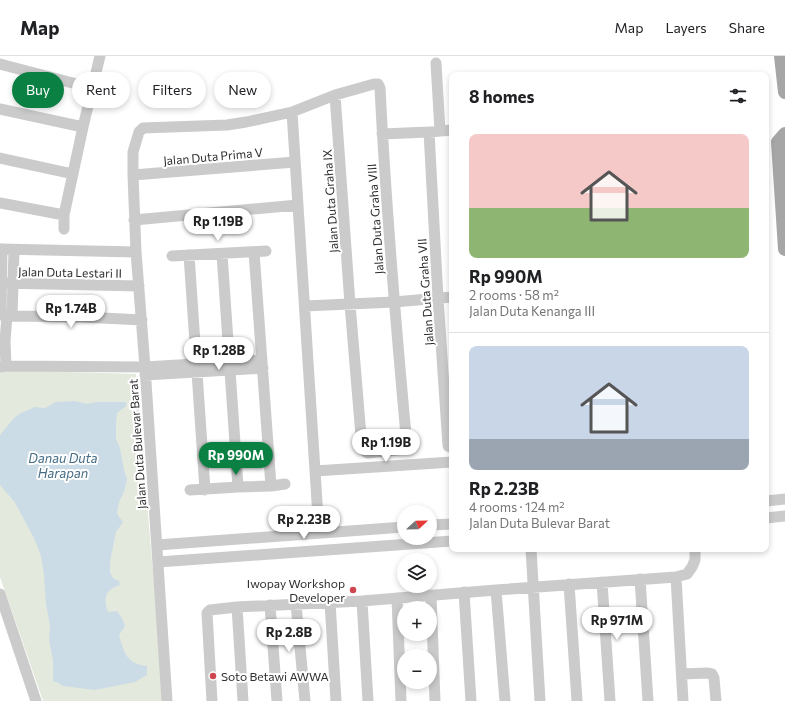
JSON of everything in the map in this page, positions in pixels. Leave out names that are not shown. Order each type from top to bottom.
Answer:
[{"type":"main road","points":[[781,56],[785,92]]},
{"type":"main road","points":[[785,134],[778,142],[784,210],[785,249]]},
{"type":"street","points":[[96,72],[100,56]]},
{"type":"street","name":"Jalan Duta Graha VII","points":[[436,63],[434,132],[438,298],[449,446]]},
{"type":"street","points":[[0,64],[72,83]]},
{"type":"street","name":"Jalan Duta Graha VIII","points":[[335,95],[374,84],[378,84],[380,88],[394,302]]},
{"type":"street","points":[[262,364],[145,371],[134,220],[133,152],[139,132],[143,128],[238,124],[292,112],[335,95]]},
{"type":"street","name":"Jalan Duta Graha IX","points":[[335,95],[362,448],[368,453],[404,449],[407,446],[394,302]]},
{"type":"street","points":[[64,229],[64,215],[87,108]]},
{"type":"street","points":[[0,109],[82,127]]},
{"type":"street","points":[[292,112],[319,533]]},
{"type":"street","points":[[382,134],[449,130]]},
{"type":"street","points":[[0,158],[73,174]]},
{"type":"street","name":"Jalan Duta Prima V","points":[[133,175],[295,162]]},
{"type":"street","points":[[1,203],[64,215]]},
{"type":"street","points":[[134,220],[298,205]]},
{"type":"street","points":[[3,366],[5,315],[1,284],[1,249],[136,252]]},
{"type":"street","points":[[5,315],[13,284],[14,250]]},
{"type":"street","points":[[172,256],[266,251]]},
{"type":"street","points":[[254,252],[271,486]]},
{"type":"street","points":[[222,254],[238,487]]},
{"type":"street","points":[[189,255],[205,490]]},
{"type":"street","name":"Jalan Duta Lestari II","points":[[1,284],[139,286]]},
{"type":"street","points":[[305,306],[394,302],[449,297]]},
{"type":"street","points":[[5,315],[142,320]]},
{"type":"street","name":"Jalan Duta Bulevar Barat","points":[[3,366],[145,371],[167,701]]},
{"type":"street","points":[[315,471],[449,462]]},
{"type":"street","points":[[190,490],[285,484]]},
{"type":"street","points":[[437,525],[449,524]]},
{"type":"street","points":[[157,545],[397,527]]},
{"type":"street","points":[[158,562],[449,541]]},
{"type":"street","points":[[531,552],[540,701]]},
{"type":"street","points":[[212,701],[207,614],[210,610],[270,605],[362,601],[464,592],[676,577],[687,574],[696,560],[695,552]]},
{"type":"street","points":[[676,577],[683,701]]},
{"type":"street","points":[[640,579],[648,701]]},
{"type":"street","points":[[602,582],[610,701]]},
{"type":"street","points":[[569,584],[577,701]]},
{"type":"street","points":[[496,590],[505,701]]},
{"type":"street","points":[[464,592],[471,701]]},
{"type":"street","points":[[0,594],[36,701]]},
{"type":"street","points":[[431,595],[435,701]]},
{"type":"street","points":[[397,598],[402,701]]},
{"type":"street","points":[[362,601],[368,701]]},
{"type":"street","points":[[330,602],[336,701]]},
{"type":"street","points":[[296,604],[305,701]]},
{"type":"street","points":[[270,605],[277,701]]},
{"type":"street","points":[[237,607],[243,701]]},
{"type":"street","points":[[682,674],[712,674],[714,678],[716,701]]},
{"type":"shaded area","points":[[0,371],[136,374],[164,701],[43,701],[0,577]]},
{"type":"water","name":"Danau Duta Harapan","points":[[75,401],[87,404],[96,402],[126,402],[126,406],[117,413],[116,425],[116,439],[120,448],[127,479],[124,492],[119,502],[117,514],[123,522],[116,532],[110,562],[110,572],[113,578],[119,581],[120,585],[108,592],[106,595],[106,603],[108,612],[117,611],[122,618],[125,626],[119,635],[127,656],[134,663],[147,666],[147,675],[135,682],[95,690],[63,686],[53,681],[53,660],[49,640],[50,626],[41,556],[34,538],[14,501],[0,485],[0,435],[15,417],[35,407],[45,408],[56,402]]},
{"type":"place","name":"Iwopay Workshop Developer","points":[[353,590]]},
{"type":"place","name":"Soto Betawi AWWA","points":[[213,676]]}]
